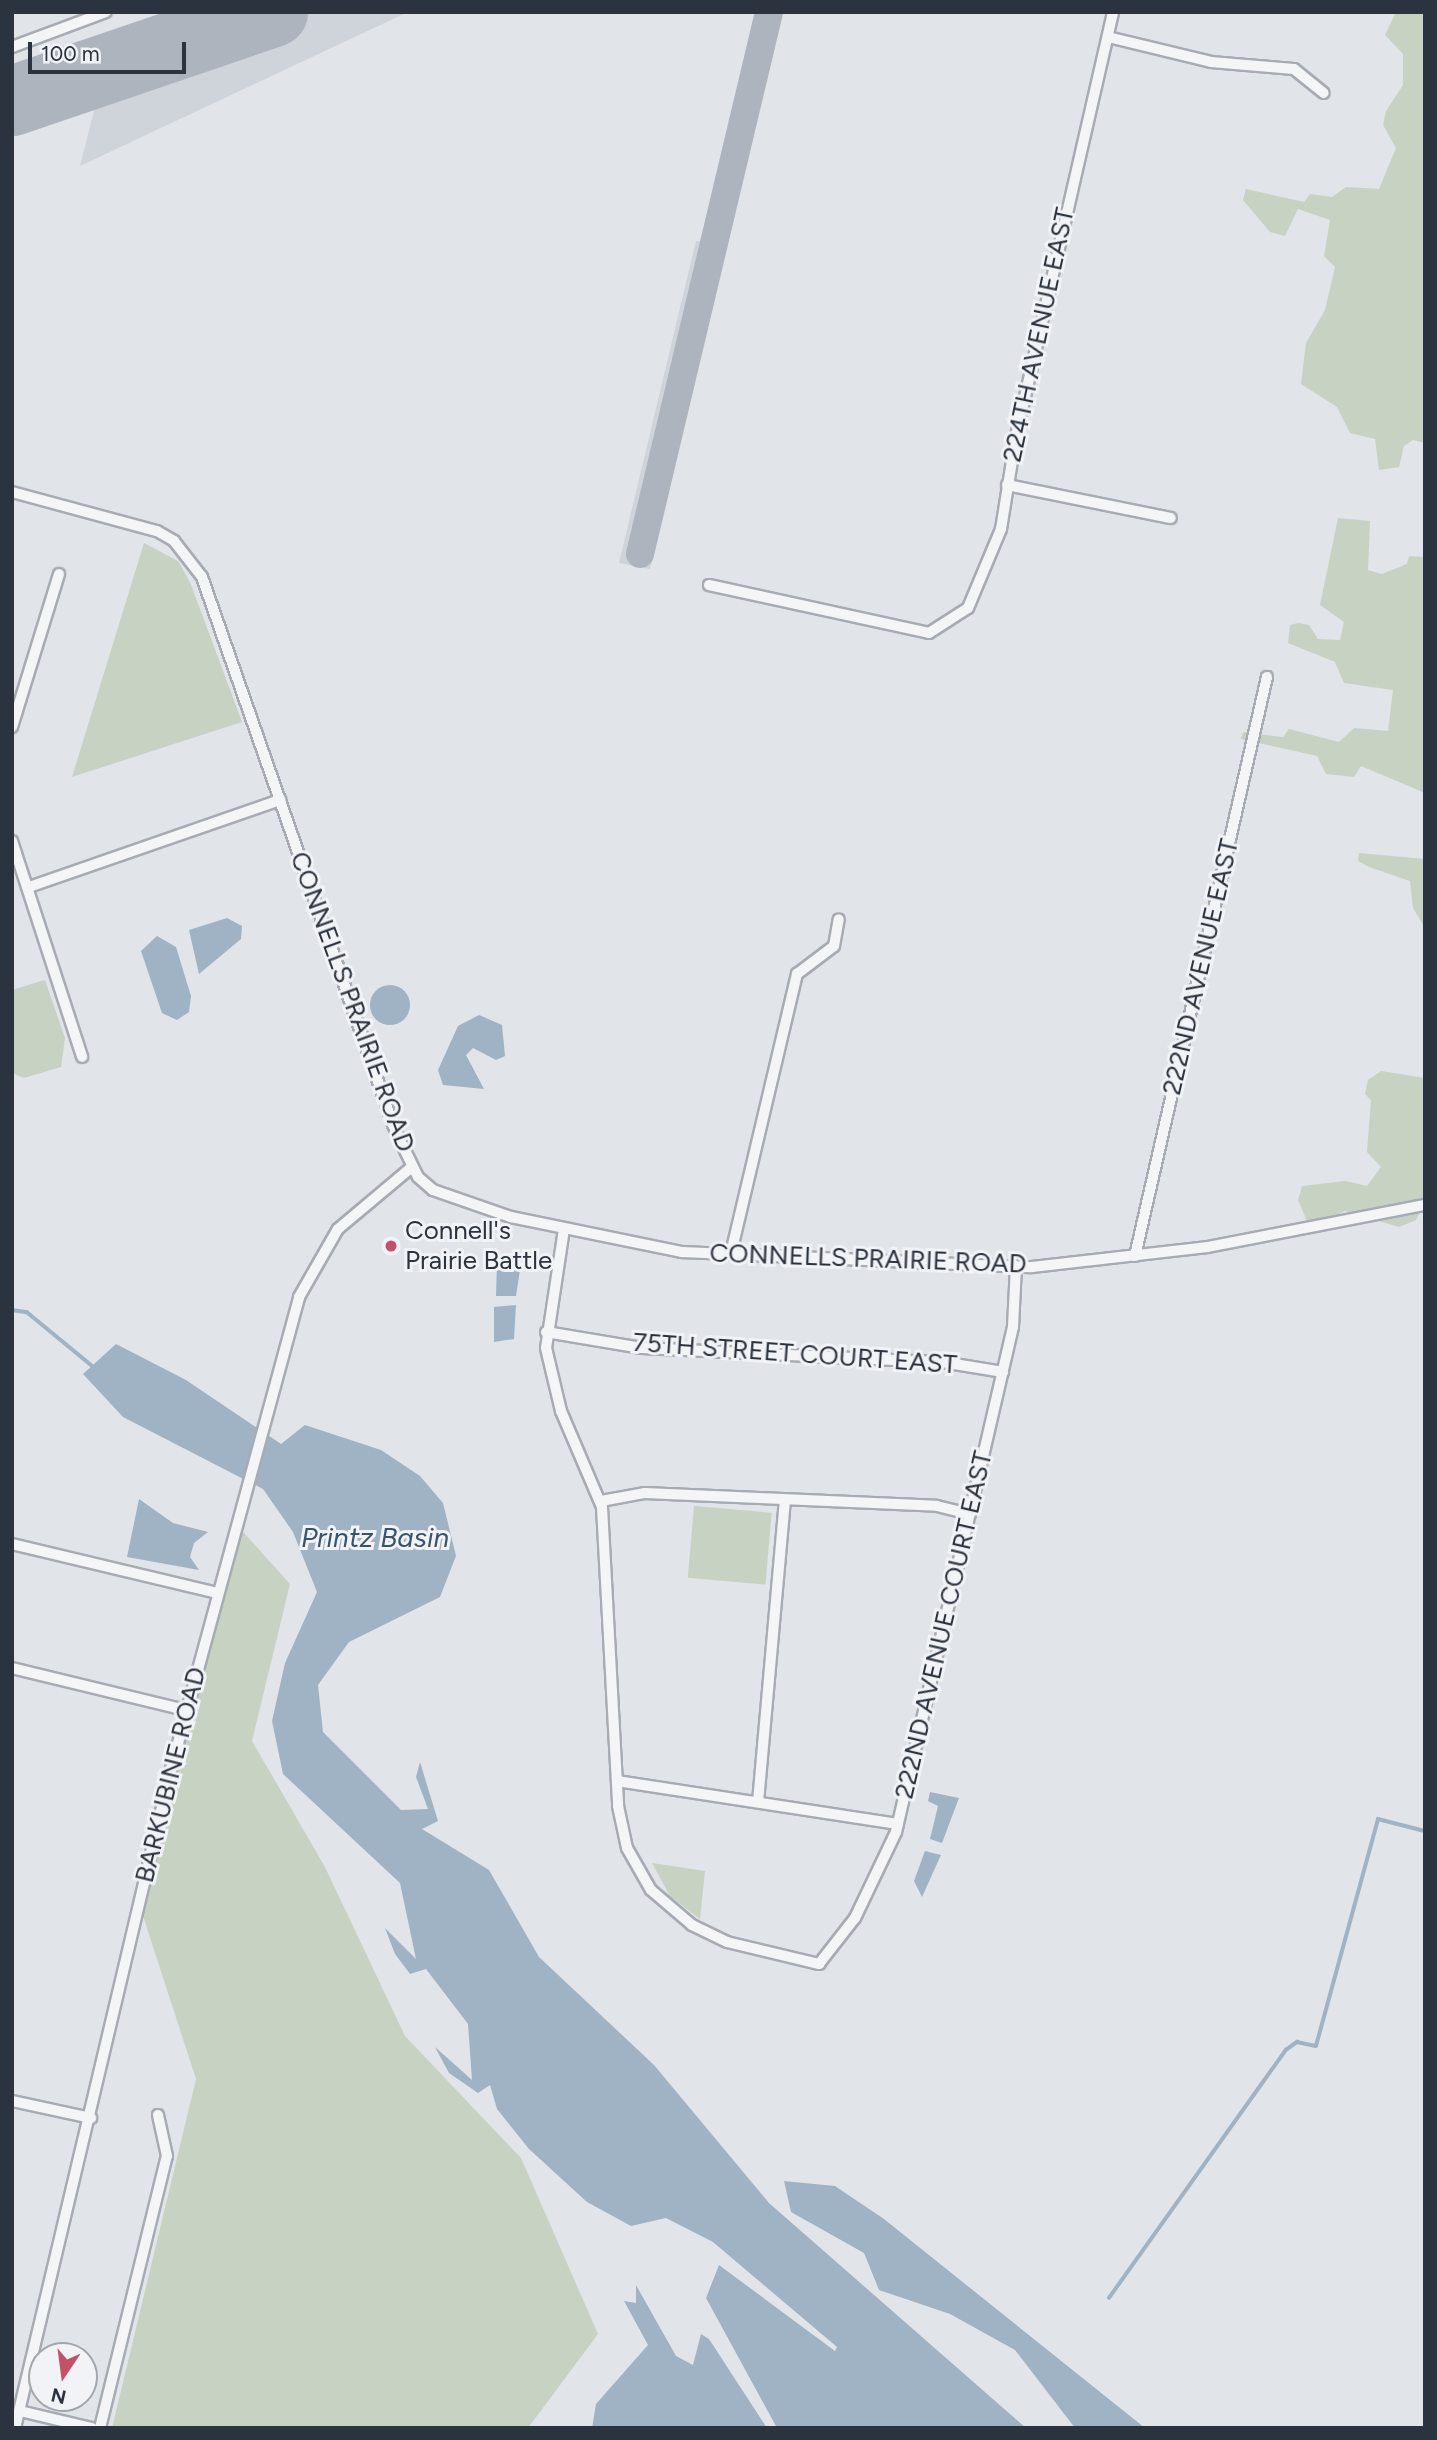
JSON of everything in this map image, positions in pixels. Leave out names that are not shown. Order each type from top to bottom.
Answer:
[{"type":"street","points":[[12,47],[106,12]]},
{"type":"street","name":"224TH AVENUE EAST","points":[[709,585],[929,633],[960,616],[974,597],[1001,529],[1007,485],[1113,12]]},
{"type":"street","points":[[1108,37],[1211,62],[1294,69],[1324,93]]},
{"type":"street","points":[[1007,485],[1171,518]]},
{"type":"street","name":"CONNELLS PRAIRIE ROAD","points":[[12,492],[139,524],[174,541],[202,577],[412,1167],[433,1190],[465,1204],[682,1252],[1016,1266],[1135,1256],[1425,1205]]},
{"type":"street","points":[[12,727],[59,574]]},
{"type":"street","name":"222ND AVENUE EAST","points":[[1135,1256],[1267,677]]},
{"type":"street","points":[[29,887],[280,800]]},
{"type":"street","points":[[12,841],[82,1057]]},
{"type":"street","points":[[731,1253],[797,974],[834,946],[839,919]]},
{"type":"street","name":"BARKUBINE ROAD","points":[[15,2428],[91,2118],[186,1710],[217,1593],[315,1262],[368,1200],[412,1167]]},
{"type":"street","points":[[564,1228],[546,1332],[553,1387],[601,1501],[617,1781],[898,1824]]},
{"type":"street","name":"222ND AVENUE COURT EAST","points":[[617,1781],[623,1834],[640,1877],[675,1913],[710,1934],[819,1964],[873,1888],[898,1824],[1013,1327],[1016,1266]]},
{"type":"street","name":"75TH STREET COURT EAST","points":[[546,1332],[642,1348],[942,1362],[1003,1373]]},
{"type":"street","points":[[601,1501],[645,1493],[937,1506],[970,1514]]},
{"type":"street","points":[[758,1802],[785,1500]]},
{"type":"street","points":[[12,1544],[217,1593]]},
{"type":"street","points":[[12,1668],[186,1710]]},
{"type":"street","points":[[12,2101],[91,2118]]},
{"type":"street","points":[[100,2428],[167,2156],[158,2115]]},
{"type":"street","points":[[20,2411],[93,2428]]},
{"type":"shaded area","points":[[254,12],[408,12],[80,166],[96,103],[12,133],[12,96]]},
{"type":"shaded area","points":[[763,12],[783,12],[650,569],[619,563],[696,241],[711,243]]},
{"type":"green space","points":[[1396,12],[1425,13],[1425,443],[1413,440],[1404,446],[1399,467],[1379,470],[1375,439],[1350,433],[1337,407],[1301,384],[1306,343],[1325,310],[1335,267],[1324,256],[1330,220],[1298,209],[1285,236],[1270,232],[1243,200],[1246,189],[1304,202],[1310,194],[1332,197],[1346,187],[1379,189],[1396,148],[1383,125],[1386,111],[1403,85],[1403,54],[1385,35]]},
{"type":"green space","points":[[1338,518],[1370,521],[1368,570],[1382,574],[1407,564],[1409,556],[1425,557],[1425,793],[1361,766],[1354,777],[1326,774],[1317,756],[1241,739],[1243,732],[1283,737],[1289,729],[1339,742],[1354,728],[1388,731],[1393,690],[1344,683],[1335,662],[1288,643],[1290,625],[1298,623],[1309,625],[1318,639],[1340,640],[1344,622],[1320,605]]},
{"type":"green space","points":[[144,543],[178,561],[190,582],[242,722],[72,777]]},
{"type":"green space","points":[[1359,853],[1425,859],[1425,928],[1413,908],[1410,881],[1358,861]]},
{"type":"green space","points":[[45,980],[65,1038],[61,1067],[24,1078],[12,1073],[12,990]]},
{"type":"green space","points":[[1381,1071],[1425,1078],[1425,1203],[1416,1220],[1399,1227],[1345,1211],[1318,1224],[1307,1221],[1298,1200],[1302,1186],[1345,1181],[1367,1186],[1381,1167],[1367,1152],[1371,1100],[1365,1094],[1368,1080]]},
{"type":"green space","points":[[694,1506],[772,1513],[765,1585],[688,1578]]},
{"type":"green space","points":[[237,1525],[290,1584],[252,1741],[325,1867],[405,2036],[521,2158],[598,2334],[528,2428],[112,2428],[196,2079],[143,1916]]},
{"type":"green space","points":[[652,1863],[705,1871],[700,1919],[670,1896]]},
{"type":"water","points":[[227,918],[242,926],[241,939],[199,974],[189,930]]},
{"type":"water","points":[[157,936],[176,947],[191,996],[189,1012],[177,1020],[162,1013],[141,951]]},
{"type":"water","points":[[390,985],[404,991],[410,1005],[404,1019],[390,1025],[376,1019],[370,1005],[376,991]]},
{"type":"water","points":[[479,1015],[502,1025],[505,1056],[496,1060],[473,1048],[466,1055],[484,1089],[443,1085],[438,1070],[458,1026]]},
{"type":"water","points":[[497,1262],[514,1262],[520,1270],[516,1296],[496,1296]]},
{"type":"water","points":[[516,1305],[514,1339],[494,1342],[494,1307]]},
{"type":"water","name":"Printz Basin","points":[[116,1344],[186,1380],[281,1444],[305,1425],[381,1450],[420,1476],[443,1503],[456,1556],[440,1597],[349,1642],[318,1685],[323,1732],[401,1810],[428,1809],[416,1777],[420,1762],[438,1821],[422,1829],[489,1870],[539,1957],[654,2065],[769,2203],[1026,2428],[777,2428],[706,2298],[719,2265],[835,2351],[837,2347],[713,2242],[666,2218],[631,2226],[587,2202],[529,2149],[497,2109],[490,2085],[478,2093],[449,2073],[435,2047],[472,2080],[468,2024],[426,1969],[410,1974],[395,1954],[385,1928],[416,1959],[400,1883],[283,1774],[272,1721],[285,1663],[317,1592],[293,1532],[263,1489],[123,1417],[83,1374]]},
{"type":"water","points":[[139,1499],[173,1523],[208,1532],[194,1543],[190,1557],[199,1570],[127,1557]]},
{"type":"water","points":[[930,1792],[959,1798],[942,1843],[930,1839],[938,1806],[928,1801]]},
{"type":"water","points":[[925,1851],[941,1855],[922,1897],[914,1881]]},
{"type":"water","points":[[784,2181],[835,2186],[884,2219],[1145,2428],[1075,2428],[1015,2350],[950,2314],[879,2290],[864,2253],[791,2212]]},
{"type":"water","points":[[636,2285],[676,2356],[693,2365],[701,2334],[709,2339],[767,2428],[592,2428],[596,2404],[648,2345],[624,2301],[636,2303]]},
{"type":"waterway","points":[[12,1310],[27,1312],[95,1368]]},
{"type":"waterway","points":[[1109,2298],[1286,2050],[1297,2042],[1316,2046],[1378,1819],[1425,1831]]},
{"type":"taxiway","points":[[640,554],[769,12]]},
{"type":"runway","points":[[12,101],[273,12]]},
{"type":"place","name":"Connell's Prairie Battle","points":[[391,1246]]}]
